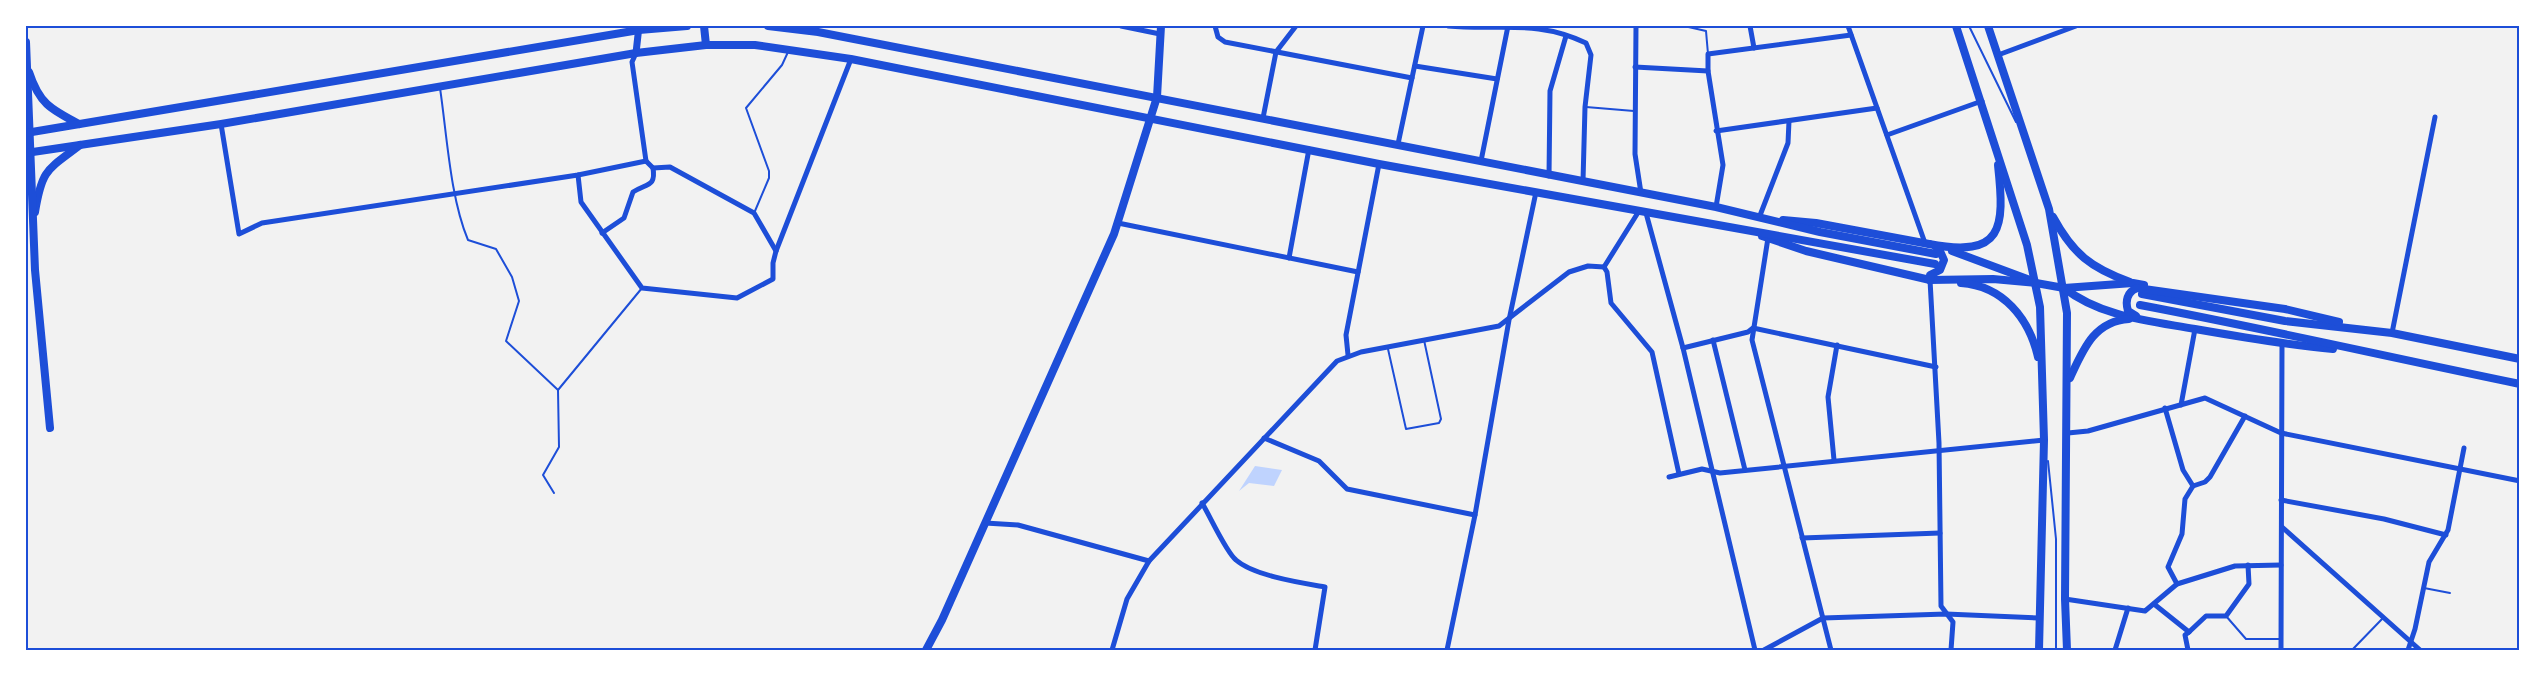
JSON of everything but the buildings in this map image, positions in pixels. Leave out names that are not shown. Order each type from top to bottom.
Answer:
[{"type":"main road","points":[[27,133],[639,28],[687,26]]},
{"type":"main road","points":[[704,26],[706,45]]},
{"type":"main road","points":[[768,26],[818,32],[1398,144],[1549,176],[1716,207],[1936,254]]},
{"type":"main road","points":[[1956,26],[1996,146],[2036,283],[2040,307],[2044,440],[2039,651]]},
{"type":"main road","points":[[1988,26],[2049,209],[2064,288],[2067,313],[2068,380],[2065,651]]},
{"type":"main road","points":[[926,651],[1118,223],[1157,97],[1161,30]]},
{"type":"main road","points":[[26,42],[27,153],[50,428]]},
{"type":"main road","points":[[27,153],[221,124],[636,53],[706,45],[755,45],[851,59],[1379,164],[1935,264]]},
{"type":"main road","points":[[27,66],[34,87],[45,105],[79,124]]},
{"type":"main road","points":[[33,222],[43,177],[51,166],[80,145]]},
{"type":"main road","points":[[1759,218],[1816,223],[1962,249],[1974,248],[1992,237],[1999,224],[2002,209],[1996,146]]},
{"type":"main road","points":[[2049,209],[2066,240],[2081,257],[2103,272],[2133,283],[2185,294]]},
{"type":"main road","points":[[1749,232],[1806,251],[1930,280],[1969,283],[1987,290],[2009,302],[2030,331],[2043,379]]},
{"type":"main road","points":[[1927,243],[1940,251],[1944,260],[1940,270],[1930,275],[1930,280]]},
{"type":"main road","points":[[1927,243],[2003,268],[2036,283]]},
{"type":"main road","points":[[1930,280],[1968,278],[2036,283],[2064,288],[2133,283]]},
{"type":"main road","points":[[2064,288],[2078,299],[2098,308],[2141,319],[2282,344],[2365,352]]},
{"type":"main road","points":[[2141,319],[2128,311],[2126,300],[2132,290],[2137,288],[2285,309],[2368,329]]},
{"type":"main road","points":[[2142,294],[2285,321],[2392,333],[2520,359]]},
{"type":"main road","points":[[2140,304],[2282,332],[2365,352],[2520,384]]},
{"type":"main road","points":[[2068,380],[2084,348],[2101,328],[2118,321],[2141,319]]},
{"type":"street","points":[[1120,26],[1161,30]]},
{"type":"street","points":[[1215,26],[1218,37],[1226,42],[1413,78]]},
{"type":"street","points":[[1263,118],[1276,52],[1296,26]]},
{"type":"street","points":[[1398,144],[1423,26]]},
{"type":"street","points":[[1448,26],[1533,27],[1586,43],[1591,55],[1585,107],[1583,182]]},
{"type":"street","points":[[1481,161],[1509,26]]},
{"type":"street","points":[[1636,26],[1635,154],[1641,193]]},
{"type":"street","points":[[1750,26],[1754,48]]},
{"type":"street","points":[[1848,26],[1927,243]]},
{"type":"street","points":[[1998,55],[2076,26]]},
{"type":"street","points":[[602,233],[624,218],[633,192],[653,182],[655,178],[653,168],[646,161],[632,62],[636,53],[639,28]]},
{"type":"street","points":[[1716,207],[1723,165],[1716,131],[1708,54],[1851,35]]},
{"type":"street","points":[[1549,176],[1550,91],[1566,36]]},
{"type":"street","points":[[578,175],[581,202],[642,288],[738,298],[773,279],[773,262],[776,251],[851,59]]},
{"type":"street","points":[[1415,66],[1497,79]]},
{"type":"street","points":[[1635,68],[1708,71]]},
{"type":"street","points":[[1887,135],[1982,101]]},
{"type":"street","points":[[1716,131],[1877,108]]},
{"type":"street","points":[[2392,333],[2435,117]]},
{"type":"street","points":[[1759,218],[1788,143],[1790,121]]},
{"type":"street","points":[[221,124],[239,234],[262,223],[578,175],[646,161]]},
{"type":"street","points":[[1289,258],[1309,149]]},
{"type":"street","points":[[1348,355],[1346,335],[1379,164]]},
{"type":"street","points":[[653,168],[670,167],[754,213],[776,251]]},
{"type":"street","points":[[1447,651],[1509,320],[1536,192]]},
{"type":"street","points":[[1604,267],[1643,212]]},
{"type":"street","points":[[1643,212],[1683,348],[1755,651]]},
{"type":"street","points":[[1118,223],[1358,272]]},
{"type":"street","points":[[1768,237],[1752,340],[1831,651]]},
{"type":"street","points":[[1112,651],[1127,599],[1149,561],[1337,361],[1348,355],[1387,346],[1499,326],[1569,272],[1588,266],[1604,267]]},
{"type":"street","points":[[1604,267],[1607,272],[1611,303],[1652,352],[1679,474]]},
{"type":"street","points":[[1930,280],[1936,367],[1941,606],[1953,622],[1951,651]]},
{"type":"street","points":[[1683,348],[1748,332],[1753,328]]},
{"type":"street","points":[[1753,328],[1936,367]]},
{"type":"street","points":[[2181,405],[2195,329]]},
{"type":"street","points":[[1713,340],[1745,470]]},
{"type":"street","points":[[2281,651],[2282,344]]},
{"type":"street","points":[[1834,460],[1828,397],[1837,345]]},
{"type":"street","points":[[2068,433],[2088,431],[2205,398],[2281,434],[2520,481]]},
{"type":"street","points":[[2165,408],[2183,470],[2193,486]]},
{"type":"street","points":[[2177,584],[2168,567],[2182,534],[2185,499],[2193,486],[2205,482],[2210,477],[2245,417]]},
{"type":"street","points":[[1264,438],[1319,461],[1347,489],[1474,515]]},
{"type":"street","points":[[1669,477],[1702,469],[1712,472],[1745,470],[2044,440]]},
{"type":"street","points":[[2408,651],[2429,562],[2446,535],[2464,448]]},
{"type":"street","points":[[2281,500],[2384,519],[2446,535]]},
{"type":"street","points":[[1202,503],[1235,560],[1256,571],[1289,581],[1325,587],[1315,651]]},
{"type":"street","points":[[984,523],[1018,525],[1149,561]]},
{"type":"street","points":[[2282,527],[2420,651]]},
{"type":"street","points":[[1802,538],[1940,532]]},
{"type":"street","points":[[2188,651],[2185,635],[2206,616],[2226,616],[2248,584],[2248,565]]},
{"type":"street","points":[[2065,599],[2145,611],[2177,584],[2235,566],[2281,565]]},
{"type":"street","points":[[2154,604],[2189,632]]},
{"type":"street","points":[[2115,651],[2128,608]]},
{"type":"street","points":[[1764,651],[1823,618],[1946,614],[2039,618]]},
{"type":"lane","points":[[1684,26],[1706,31],[1708,54]]},
{"type":"lane","points":[[1969,26],[2029,149]]},
{"type":"lane","points":[[754,213],[769,178],[769,171],[746,108],[782,65],[789,50]]},
{"type":"lane","points":[[440,86],[456,194],[468,240],[496,249],[512,277],[519,301],[506,341],[558,390]]},
{"type":"lane","points":[[1585,107],[1634,111]]},
{"type":"lane","points":[[554,493],[543,475],[559,447],[558,390],[642,288]]},
{"type":"lane","points":[[1387,346],[1406,429],[1439,423],[1441,419],[1424,340]]},
{"type":"lane","points":[[2044,440],[2051,477],[2056,539],[2056,651]]},
{"type":"lane","points":[[2424,588],[2450,593]]},
{"type":"lane","points":[[2226,616],[2246,639],[2281,639]]},
{"type":"lane","points":[[2352,651],[2384,617]]},
{"type":"water","points":[[1255,466],[1282,470],[1274,486],[1249,483],[1239,491]]}]
